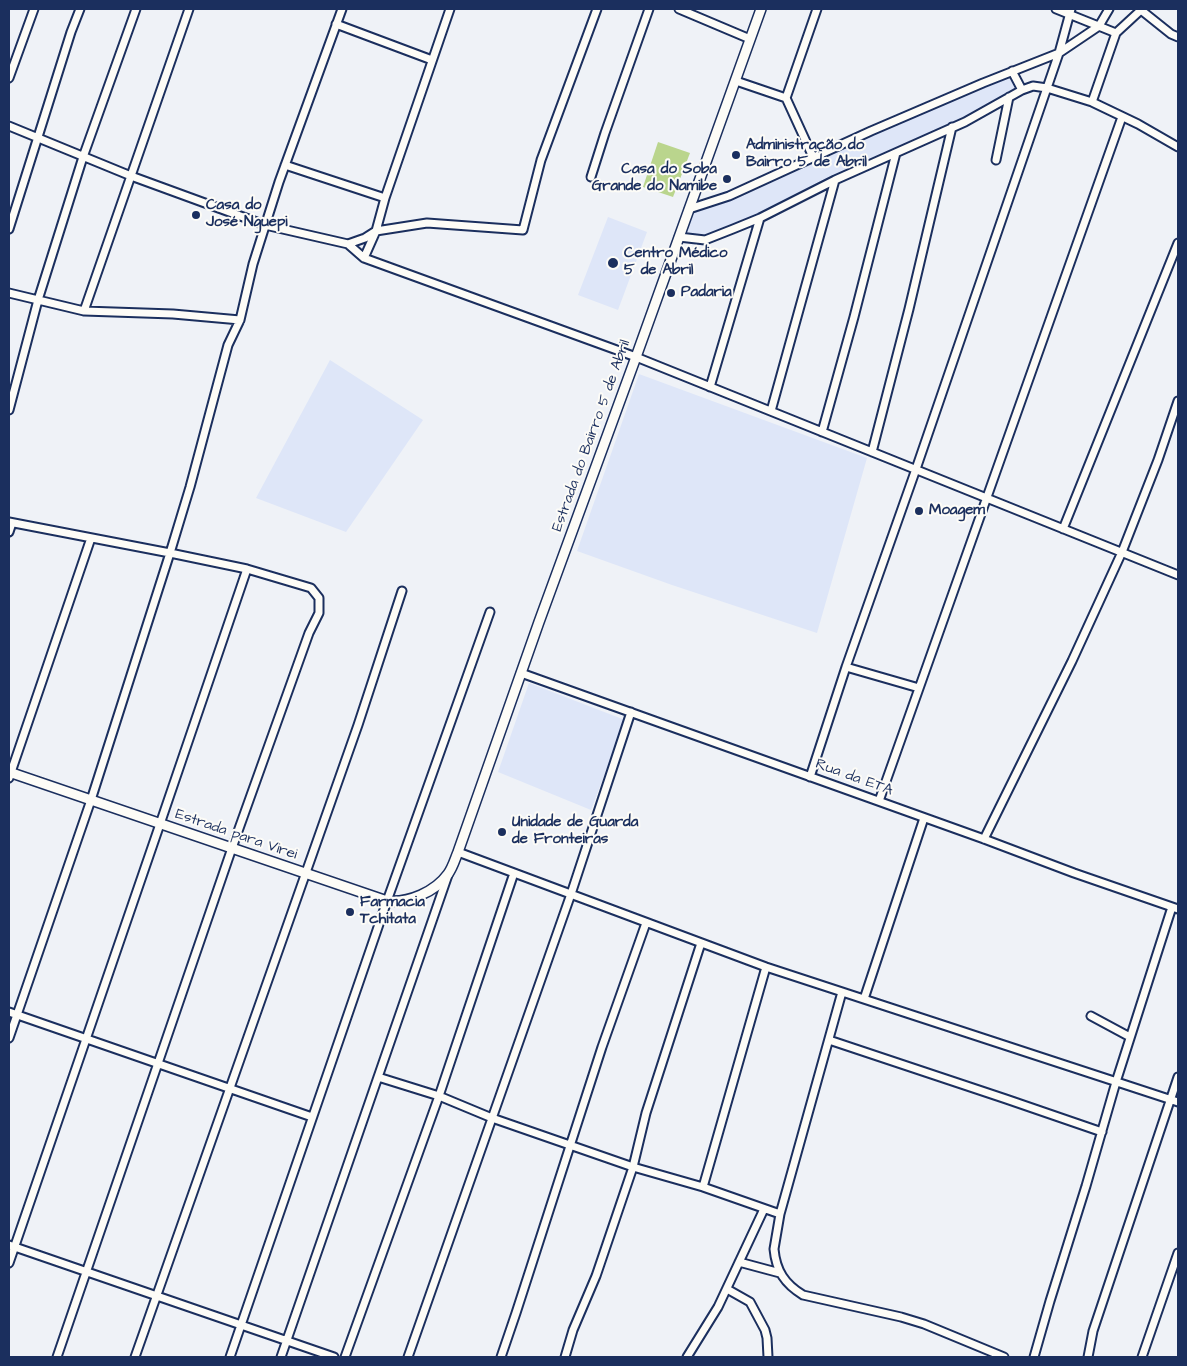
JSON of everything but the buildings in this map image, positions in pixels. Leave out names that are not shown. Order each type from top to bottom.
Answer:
[{"type":"street","points":[[9,78],[34,9]]},
{"type":"street","points":[[9,229],[71,32],[80,9]]},
{"type":"street","points":[[9,410],[38,300],[84,157],[136,9]]},
{"type":"street","points":[[84,311],[189,9]]},
{"type":"street","points":[[9,1038],[91,800],[170,552],[190,487],[228,345],[240,320],[253,264],[265,225],[342,9]]},
{"type":"street","points":[[364,258],[376,231],[385,198],[450,9]]},
{"type":"street","points":[[348,244],[365,238],[376,231],[427,223],[523,230],[541,160],[597,9]]},
{"type":"street","points":[[591,177],[649,9]]},
{"type":"street","points":[[679,9],[750,39]]},
{"type":"street","points":[[698,17],[700,9]]},
{"type":"street","name":"Estrada do Bairro 5 de Abril","points":[[449,872],[458,852],[761,9]]},
{"type":"street","points":[[813,157],[786,98],[817,9]]},
{"type":"street","points":[[1056,9],[1070,11],[1116,33]]},
{"type":"street","points":[[689,209],[729,196],[813,157],[1012,71],[1059,53],[1099,26],[1109,9]]},
{"type":"street","points":[[1092,102],[1116,33],[1142,10],[1171,34],[1178,37]]},
{"type":"street","points":[[810,777],[846,667],[1059,53],[1070,11]]},
{"type":"street","points":[[336,24],[432,60]]},
{"type":"street","points":[[1012,71],[1022,90]]},
{"type":"street","points":[[736,81],[786,98]]},
{"type":"street","points":[[679,237],[705,240],[760,218],[835,180],[965,122],[1022,90],[1033,86],[1047,88],[1092,102],[1178,147]]},
{"type":"street","points":[[996,160],[1009,97]]},
{"type":"street","points":[[878,801],[1122,117]]},
{"type":"street","points":[[9,126],[131,176],[265,225],[348,244],[364,258],[636,357],[1178,575]]},
{"type":"street","points":[[872,452],[909,308],[952,127]]},
{"type":"street","points":[[822,432],[896,153]]},
{"type":"street","points":[[285,165],[385,198]]},
{"type":"street","points":[[772,411],[835,180]]},
{"type":"street","points":[[710,387],[760,218]]},
{"type":"street","points":[[1063,529],[1178,243]]},
{"type":"street","points":[[9,293],[84,311],[172,314],[240,320]]},
{"type":"street","points":[[984,839],[1072,661],[1122,552],[1158,460],[1178,401]]},
{"type":"street","points":[[9,532],[10,523],[170,552],[247,569],[311,588],[319,598],[319,613],[232,848],[57,1357]]},
{"type":"street","points":[[9,774],[90,538]]},
{"type":"street","points":[[9,1263],[12,1246],[86,1039],[247,569]]},
{"type":"street","points":[[134,1357],[358,725],[402,592]]},
{"type":"street","points":[[230,1357],[387,901],[490,612]]},
{"type":"street","points":[[846,667],[919,688]]},
{"type":"street","name":"Rua da ETA","points":[[521,673],[1175,908]]},
{"type":"street","points":[[408,1357],[571,894],[631,712]]},
{"type":"street","name":"Estrada para Virei","points":[[9,774],[387,901],[396,902],[413,898],[440,884],[449,872]]},
{"type":"street","points":[[864,999],[924,818]]},
{"type":"street","points":[[458,852],[766,967],[1178,1102]]},
{"type":"street","points":[[281,1357],[449,872]]},
{"type":"street","points":[[345,1357],[439,1096],[514,873]]},
{"type":"street","points":[[1034,1357],[1130,1037],[1175,908]]},
{"type":"street","points":[[501,1357],[602,1046],[646,923]]},
{"type":"street","points":[[565,1357],[573,1330],[596,1276],[633,1166],[646,1113],[701,943]]},
{"type":"street","points":[[703,1187],[766,967]]},
{"type":"street","points":[[842,992],[780,1214],[774,1249],[780,1273],[790,1288],[803,1295],[924,1324],[1004,1357]]},
{"type":"street","points":[[9,1012],[312,1117]]},
{"type":"street","points":[[1091,1016],[1130,1037]]},
{"type":"street","points":[[829,1040],[1102,1132]]},
{"type":"street","points":[[378,1077],[439,1096],[492,1118],[780,1214]]},
{"type":"street","points":[[1088,1357],[1093,1331],[1178,1077]]},
{"type":"street","points":[[686,1357],[727,1290],[764,1209]]},
{"type":"street","points":[[12,1246],[334,1357]]},
{"type":"street","points":[[1142,1357],[1178,1253]]},
{"type":"street","points":[[739,1262],[780,1273]]},
{"type":"street","points":[[727,1290],[750,1302],[765,1330],[768,1357]]},
{"type":"shaded area","points":[[1012,71],[1022,90],[966,121],[705,240],[679,237],[689,209],[729,196]]},
{"type":"shaded area","name":"Centro Médico 5 de Abril","points":[[608,217],[647,232],[618,310],[578,295]]},
{"type":"shaded area","points":[[330,360],[423,420],[346,532],[256,498]]},
{"type":"shaded area","points":[[639,374],[867,458],[817,633],[577,551]]},
{"type":"shaded area","points":[[529,683],[625,720],[591,810],[498,772]]},
{"type":"green space","points":[[658,142],[690,153],[673,197],[643,187]]},
{"type":"place","name":"Administração do Bairro 5 de Abril","points":[[736,155]]},
{"type":"place","name":"Casa do Soba Grande do Namibe","points":[[727,179]]},
{"type":"place","name":"Casa do José Nguepi","points":[[196,215]]},
{"type":"place","name":"Centro Médico 5 de Abril","points":[[613,263]]},
{"type":"place","name":"Padaria","points":[[671,293]]},
{"type":"place","name":"Moagem","points":[[919,511]]},
{"type":"place","name":"Unidade de Guarda de Fronteiras","points":[[502,832]]},
{"type":"place","name":"Farmacia Tchitata","points":[[350,912]]}]
